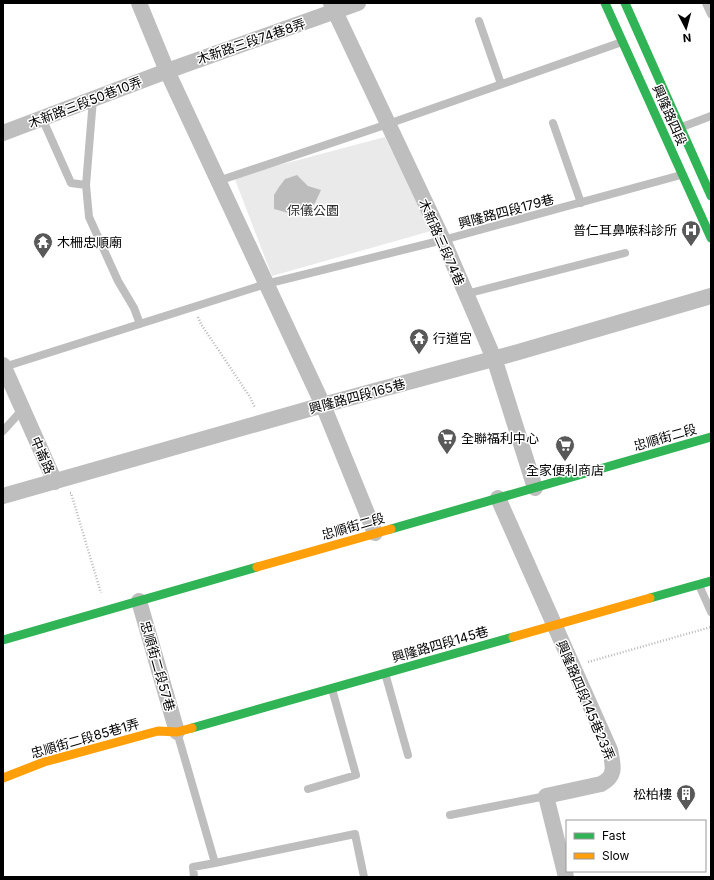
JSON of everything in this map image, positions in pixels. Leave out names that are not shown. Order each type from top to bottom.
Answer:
[{"type":"street","points":[[138,3],[167,71],[323,405],[375,533]]},
{"type":"street","name":"木新路三段74巷8弄","points":[[167,71],[333,7],[358,3]]},
{"type":"street","name":"興隆路四段","points":[[605,3],[711,238]]},
{"type":"street","name":"興隆路四段","points":[[624,3],[711,196]]},
{"type":"street","name":"木新路三段74巷","points":[[333,7],[443,240],[494,358],[535,488]]},
{"type":"street","name":"木新路三段50巷10弄","points":[[3,133],[167,71]]},
{"type":"street","name":"興隆路四段165巷","points":[[3,496],[711,296]]},
{"type":"street","name":"中崙路","points":[[4,366],[55,482]]},
{"type":"street","name":"忠順街二段","points":[[3,640],[711,437]]},
{"type":"street","name":"興隆路四段145巷23弄","points":[[498,498],[610,750],[613,763],[612,773],[608,780],[601,784],[546,796]]},
{"type":"street","name":"興隆路四段145巷","points":[[177,732],[711,581]]},
{"type":"street","name":"忠順街二段57巷","points":[[139,601],[177,732]]},
{"type":"street","name":"忠順街二段85巷1弄","points":[[3,778],[44,762],[158,731],[177,732]]},
{"type":"street","points":[[546,796],[566,877]]},
{"type":"lane","points":[[706,3],[711,14]]},
{"type":"lane","points":[[478,21],[501,84]]},
{"type":"lane","points":[[218,181],[388,124],[623,42]]},
{"type":"lane","points":[[93,99],[86,185],[89,217],[118,281],[134,308],[140,324]]},
{"type":"lane","points":[[682,175],[681,128],[711,116]]},
{"type":"lane","points":[[42,118],[71,183],[86,185]]},
{"type":"lane","points":[[553,123],[581,203]]},
{"type":"lane","name":"興隆路四段179巷","points":[[4,366],[266,284],[443,240],[682,175]]},
{"type":"lane","points":[[466,294],[625,253]]},
{"type":"lane","points":[[3,431],[23,409]]},
{"type":"lane","points":[[698,584],[711,612]]},
{"type":"lane","points":[[385,673],[408,756]]},
{"type":"lane","points":[[308,789],[356,775],[332,688]]},
{"type":"lane","points":[[177,732],[215,863]]},
{"type":"lane","name":"興隆路四段145巷23弄","points":[[450,815],[546,796]]},
{"type":"lane","points":[[194,877],[192,867],[355,834],[364,877]]},
{"type":"path","points":[[193,307],[202,324],[250,397],[261,423]]},
{"type":"path","name":"中崙路","points":[[55,482],[71,493],[106,611]]},
{"type":"path","points":[[572,666],[711,627]]},
{"type":"green space","name":"保儀公園","points":[[385,137],[431,231],[272,276],[234,177]]},
{"type":"shaded area","points":[[297,175],[308,186],[321,190],[315,203],[303,217],[274,209],[274,195],[279,187],[285,179]]},
{"type":"traffic: fast","points":[[605,3],[711,238]]},
{"type":"traffic: fast","points":[[625,3],[711,196]]},
{"type":"traffic: fast","points":[[391,529],[711,437]]},
{"type":"traffic: fast","points":[[3,640],[257,567]]},
{"type":"traffic: fast","points":[[650,598],[711,581]]},
{"type":"traffic: fast","points":[[192,728],[513,637]]},
{"type":"traffic: slow","points":[[257,567],[391,529]]},
{"type":"traffic: slow","points":[[513,637],[650,598]]},
{"type":"traffic: slow","points":[[3,778],[44,762],[158,731],[177,732],[192,728]]},
{"type":"place","name":"普仁耳鼻喉科診所","points":[[691,247]]},
{"type":"place","name":"木柵忠順廟","points":[[43,259]]},
{"type":"place","name":"行道宮","points":[[419,355]]},
{"type":"place","name":"全聯福利中心","points":[[447,455]]},
{"type":"place","name":"全家便利商店","points":[[565,462]]},
{"type":"place","name":"松柏樓","points":[[686,811]]}]
